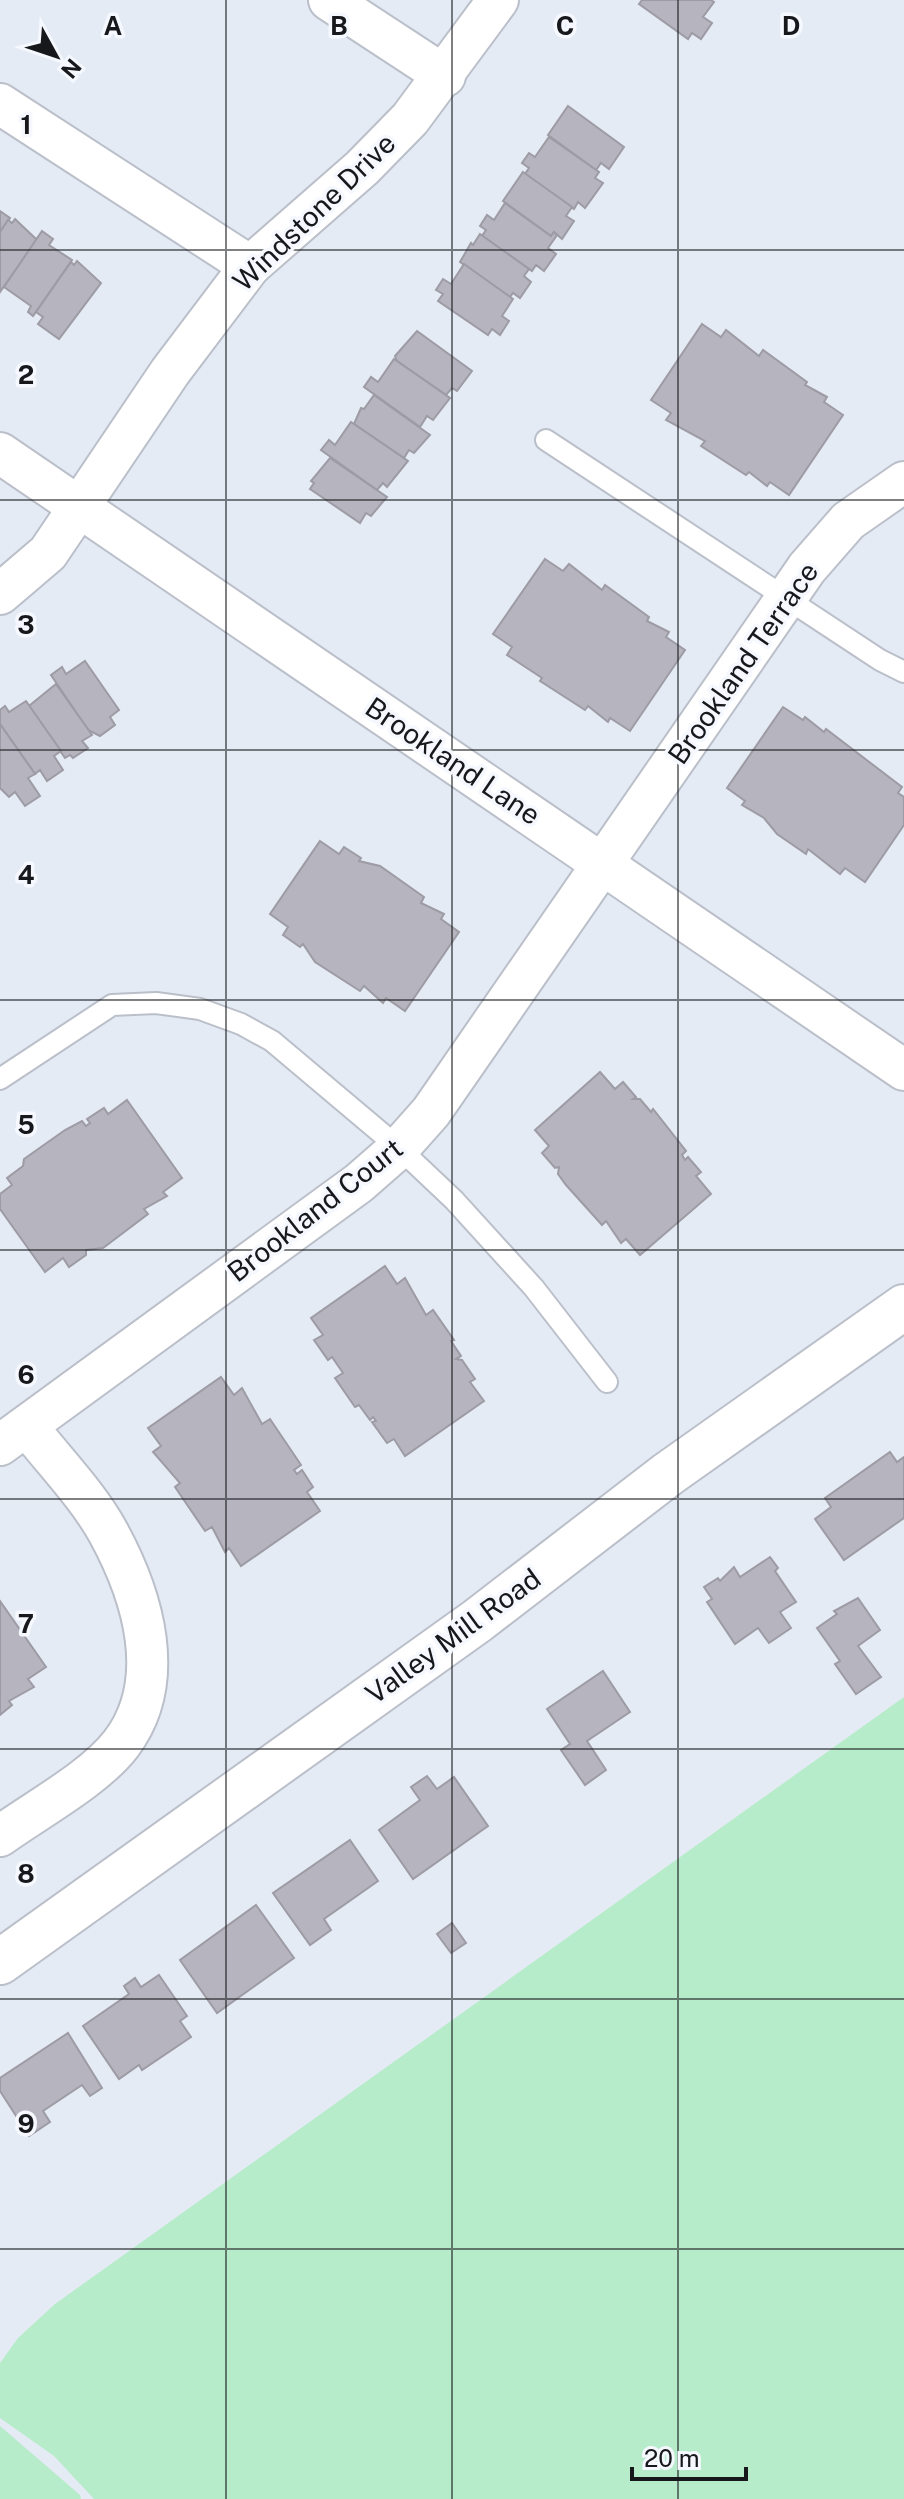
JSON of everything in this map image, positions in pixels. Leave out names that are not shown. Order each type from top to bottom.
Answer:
[{"type":"street","points":[[329,0],[445,76]]},
{"type":"street","name":"Windstone Drive","points":[[0,594],[48,553],[170,372],[250,266],[362,168],[445,76],[498,0]]},
{"type":"street","points":[[0,104],[250,266]]},
{"type":"street","name":"Brookland Lane","points":[[0,453],[904,1070]]},
{"type":"street","name":"Brookland Terrace","points":[[605,864],[784,598],[848,521],[904,482]]},
{"type":"street","name":"Brookland Court","points":[[0,1836],[84,1776],[120,1745],[144,1704],[148,1663],[143,1624],[131,1581],[107,1529],[13,1435],[359,1183],[399,1148],[431,1112],[605,864]]},
{"type":"street","name":"Valley Mill Road","points":[[0,1962],[477,1621],[668,1474],[904,1307]]},
{"type":"lane","points":[[546,440],[784,598],[904,672]]},
{"type":"lane","points":[[0,1079],[112,1005],[156,1003],[200,1009],[241,1024],[272,1041],[399,1148],[454,1200],[534,1288],[607,1382]]},
{"type":"green space","points":[[904,1697],[904,2499],[94,2499],[54,2456],[0,2418],[0,2363],[18,2338],[55,2304]]},
{"type":"green space","points":[[0,2426],[80,2495],[81,2499],[0,2499]]},
{"type":"building","points":[[642,0],[711,0],[714,2],[703,17],[712,23],[701,39],[692,33],[688,39],[639,4]]},
{"type":"building","points":[[568,106],[624,147],[609,169],[601,163],[596,170],[548,135]]},
{"type":"building","points":[[549,137],[599,172],[595,178],[603,183],[585,208],[578,202],[574,209],[525,174],[529,168],[522,163],[529,153],[535,157]]},
{"type":"building","points":[[523,172],[572,207],[566,216],[574,221],[562,239],[554,232],[551,236],[503,201]]},
{"type":"building","points":[[505,203],[551,236],[554,232],[557,235],[548,248],[556,254],[544,271],[536,265],[532,271],[482,236],[486,230],[480,226],[487,215],[494,220]]},
{"type":"building","points":[[0,211],[10,218],[0,232]]},
{"type":"building","points":[[15,219],[37,240],[0,292],[0,232],[8,220],[12,223]]},
{"type":"building","points":[[42,231],[53,239],[49,245],[72,260],[33,316],[28,312],[31,306],[4,287]]},
{"type":"building","points":[[480,234],[529,269],[524,276],[531,282],[520,298],[513,293],[510,297],[460,262]]},
{"type":"building","points":[[77,261],[101,283],[59,339],[38,324],[43,317],[36,312],[71,262],[74,265]]},
{"type":"building","points":[[464,264],[513,299],[502,316],[509,321],[500,335],[492,329],[488,335],[438,301],[443,294],[436,290],[443,279],[451,284]]},
{"type":"building","points":[[702,324],[721,337],[726,330],[759,356],[763,350],[807,382],[805,385],[827,397],[824,402],[843,415],[789,495],[770,482],[767,486],[749,472],[746,475],[701,446],[705,441],[666,420],[671,413],[651,400]]},
{"type":"building","points":[[417,331],[472,371],[457,391],[452,388],[446,395],[397,361],[395,356]]},
{"type":"building","points":[[394,359],[450,398],[433,420],[427,416],[420,427],[364,387],[371,377],[378,382]]},
{"type":"building","points":[[374,395],[430,435],[414,453],[409,450],[404,458],[354,424],[361,408],[364,409]]},
{"type":"building","points":[[351,422],[408,461],[387,487],[383,483],[377,490],[321,450],[329,440],[335,445]]},
{"type":"building","points":[[330,458],[387,497],[371,516],[366,513],[360,523],[310,489],[314,483],[311,481]]},
{"type":"building","points":[[545,559],[563,571],[569,564],[602,590],[605,585],[649,617],[647,621],[669,632],[666,637],[685,650],[630,731],[610,718],[608,722],[588,706],[585,710],[540,681],[542,678],[507,655],[512,647],[493,634]]},
{"type":"building","points":[[85,661],[119,710],[110,717],[115,725],[100,736],[88,730],[51,675],[62,667],[66,674]]},
{"type":"building","points":[[56,684],[92,735],[82,741],[88,748],[73,758],[70,755],[65,758],[29,706]]},
{"type":"building","points":[[26,701],[61,751],[54,756],[63,770],[47,781],[40,770],[35,774],[0,724],[0,710],[5,706],[9,712]]},
{"type":"building","points":[[783,707],[803,720],[805,717],[824,732],[826,729],[902,787],[898,793],[904,797],[904,825],[865,882],[845,868],[840,874],[808,849],[806,854],[777,834],[764,818],[742,805],[745,801],[727,788]]},
{"type":"building","points":[[0,724],[35,774],[28,778],[40,796],[25,806],[15,792],[9,797],[0,788]]},
{"type":"building","points":[[320,841],[339,854],[344,847],[361,858],[359,861],[380,866],[424,897],[421,903],[444,914],[441,919],[459,932],[405,1011],[386,998],[383,1003],[364,986],[360,991],[315,962],[303,944],[300,947],[283,935],[288,927],[270,914]]},
{"type":"building","points":[[600,1072],[615,1089],[623,1082],[636,1097],[633,1099],[640,1099],[651,1112],[653,1109],[686,1151],[682,1155],[685,1160],[688,1157],[701,1172],[696,1176],[711,1194],[640,1255],[626,1239],[621,1243],[606,1221],[602,1225],[566,1185],[558,1174],[559,1167],[555,1168],[542,1153],[549,1146],[535,1130]]},
{"type":"building","points":[[127,1100],[182,1178],[163,1192],[167,1196],[144,1209],[148,1214],[103,1248],[86,1250],[86,1255],[69,1267],[63,1258],[45,1272],[0,1209],[0,1194],[12,1185],[7,1178],[23,1166],[24,1159],[65,1130],[82,1121],[86,1126],[90,1123],[87,1119],[104,1108],[108,1114]]},
{"type":"building","points":[[385,1266],[397,1284],[405,1278],[426,1315],[433,1310],[454,1340],[451,1341],[461,1356],[456,1359],[462,1360],[475,1379],[470,1382],[484,1401],[405,1456],[394,1439],[387,1443],[372,1422],[376,1421],[373,1417],[370,1420],[359,1405],[355,1407],[335,1378],[343,1373],[332,1357],[328,1360],[314,1340],[323,1335],[311,1318]]},
{"type":"building","points":[[221,1377],[234,1395],[242,1388],[262,1424],[270,1419],[301,1465],[294,1470],[297,1474],[302,1470],[313,1487],[307,1492],[320,1511],[241,1566],[229,1548],[225,1552],[212,1527],[205,1531],[175,1487],[180,1483],[153,1452],[161,1446],[148,1428]]},
{"type":"building","points":[[890,1452],[897,1462],[904,1457],[904,1518],[844,1560],[815,1519],[831,1507],[825,1498]]},
{"type":"building","points":[[770,1557],[778,1568],[775,1571],[796,1602],[780,1612],[791,1628],[769,1643],[758,1628],[735,1644],[707,1602],[712,1599],[704,1587],[718,1578],[720,1581],[734,1567],[740,1577]]},
{"type":"building","points":[[858,1598],[880,1630],[858,1646],[881,1677],[856,1694],[835,1664],[840,1661],[817,1628],[837,1614],[834,1611]]},
{"type":"building","points":[[0,1601],[46,1667],[28,1679],[34,1687],[9,1701],[12,1705],[0,1715]]},
{"type":"building","points":[[603,1671],[630,1712],[587,1741],[606,1770],[585,1785],[561,1750],[570,1744],[547,1709]]},
{"type":"building","points":[[427,1776],[437,1789],[454,1777],[488,1826],[413,1879],[379,1830],[420,1800],[411,1787]]},
{"type":"building","points":[[350,1840],[378,1881],[324,1919],[331,1930],[310,1945],[273,1893]]},
{"type":"building","points":[[256,1905],[294,1958],[217,2013],[180,1960]]},
{"type":"building","points":[[452,1923],[466,1943],[451,1953],[437,1934]]},
{"type":"building","points":[[159,1975],[187,2016],[180,2021],[191,2037],[142,2070],[139,2065],[119,2079],[83,2026],[129,1994],[124,1986],[135,1978],[141,1987]]},
{"type":"building","points":[[68,2033],[102,2088],[90,2096],[82,2085],[43,2111],[50,2122],[29,2136],[0,2091],[0,2078]]}]
